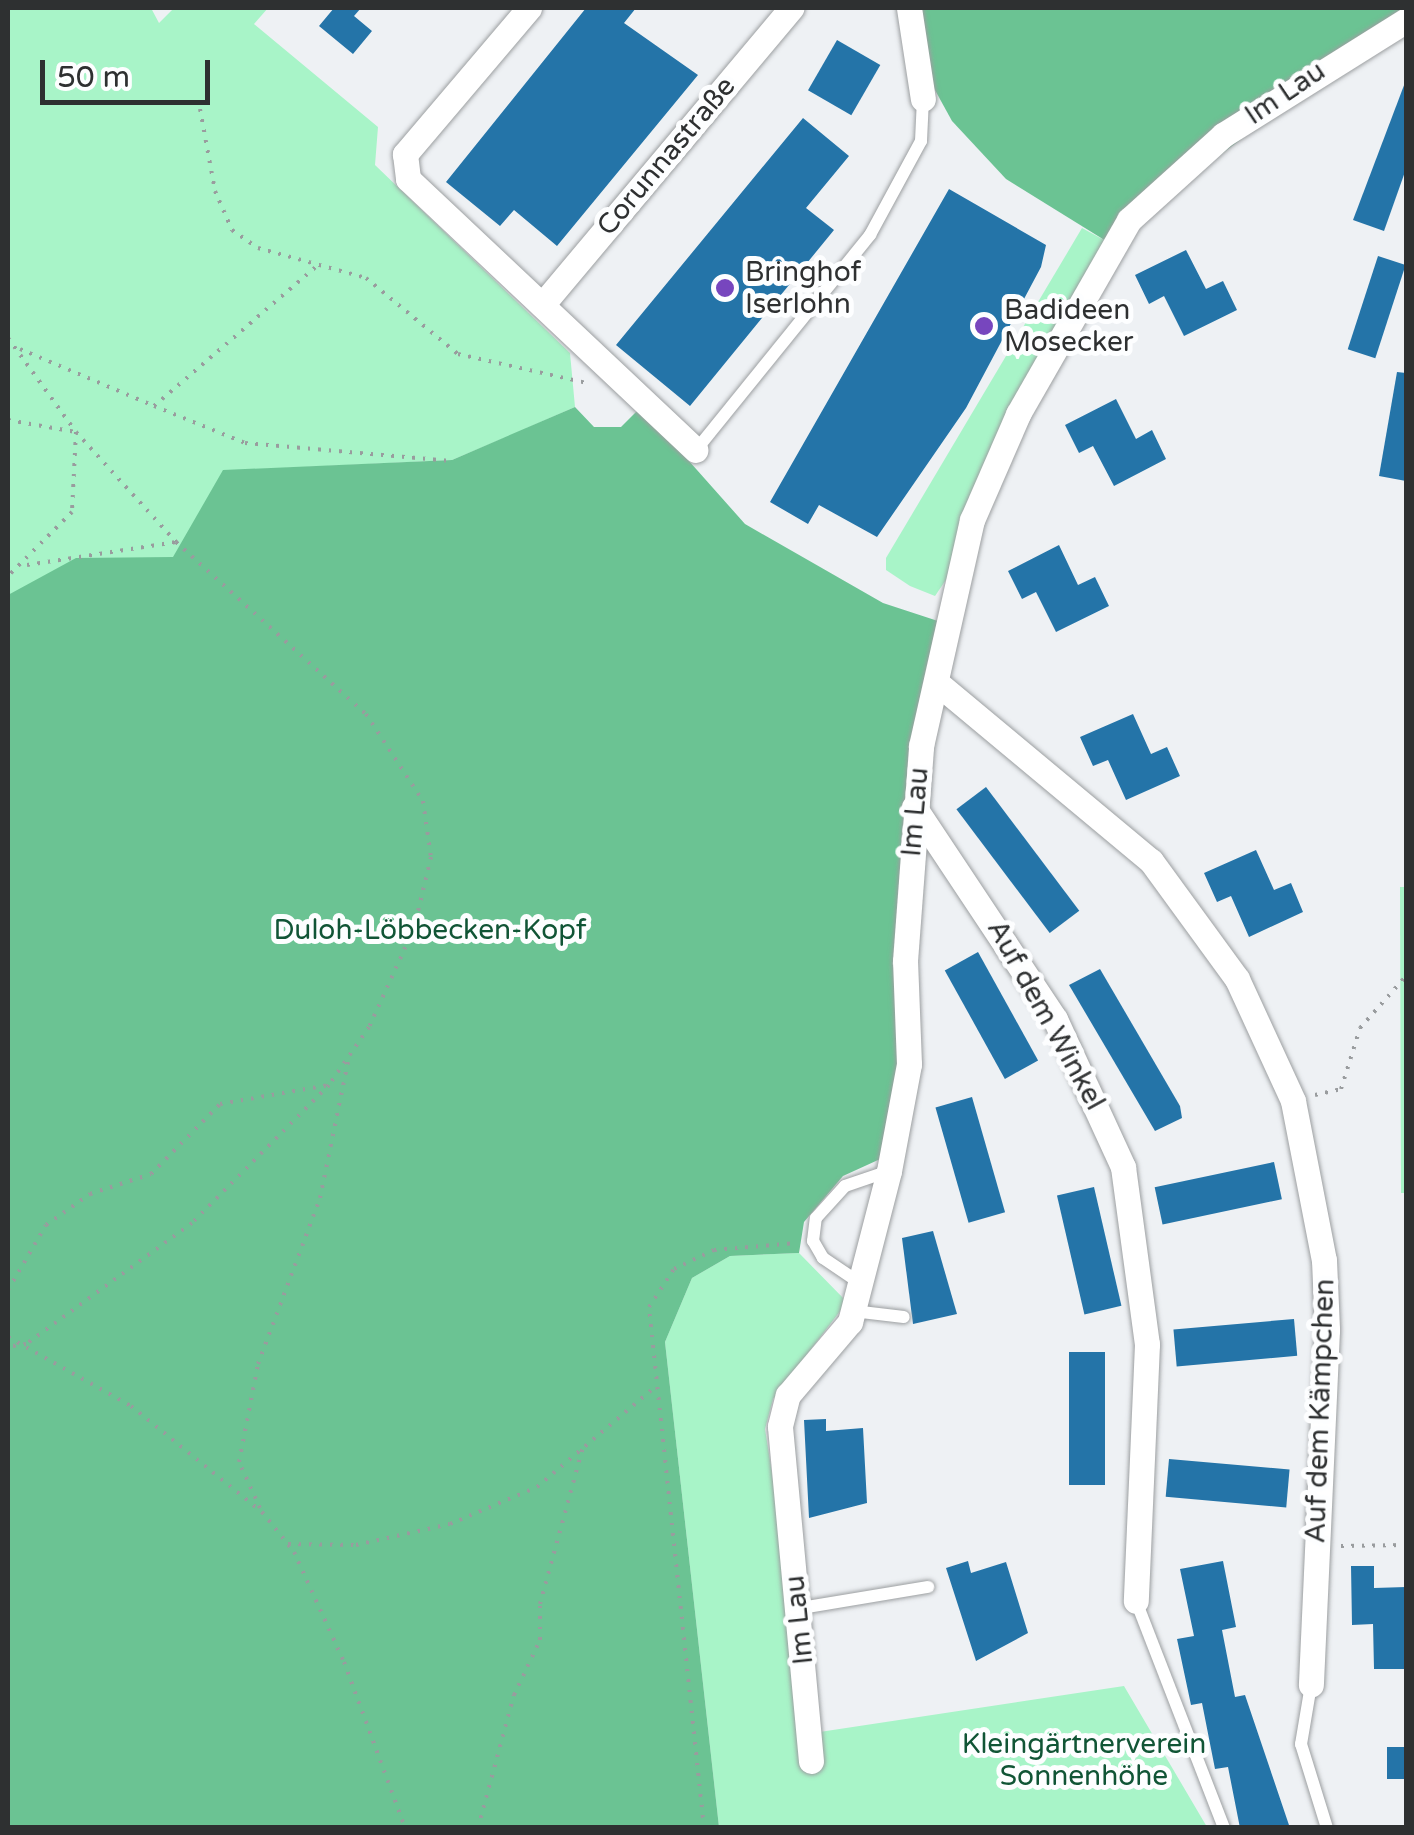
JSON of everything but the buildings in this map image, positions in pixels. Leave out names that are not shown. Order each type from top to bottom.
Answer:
[{"type":"street","points":[[529,8],[405,154],[408,179],[696,450]]},
{"type":"street","name":"Corunnastraße","points":[[542,305],[791,8]]},
{"type":"street","points":[[909,8],[923,99]]},
{"type":"street","name":"Im Lau","points":[[811,1760],[801,1608],[780,1426],[788,1394],[852,1311],[889,1171],[909,1064],[914,807],[936,682],[992,471],[1130,220],[1223,136],[1406,20]]},
{"type":"street","name":"Auf dem Kämpchen","points":[[936,682],[1151,861],[1236,980],[1293,1101],[1324,1260],[1311,1685]]},
{"type":"street","name":"Auf dem Winkel","points":[[914,807],[1055,1019],[1123,1167],[1147,1344],[1136,1601]]},
{"type":"lane","points":[[696,450],[870,235],[921,141],[923,99]]},
{"type":"lane","points":[[861,1283],[813,1242],[816,1218],[844,1186],[889,1171]]},
{"type":"lane","points":[[852,1311],[904,1317]]},
{"type":"lane","points":[[801,1608],[928,1587]]},
{"type":"lane","points":[[1136,1601],[1224,1828]]},
{"type":"lane","points":[[1311,1685],[1301,1744],[1327,1828]]},
{"type":"path","points":[[200,109],[232,230],[258,248],[366,278],[458,354],[581,384],[620,382]]},
{"type":"path","points":[[154,406],[318,265]]},
{"type":"path","points":[[8,338],[76,432],[176,542],[366,714],[423,801],[431,856],[414,928],[348,1062],[329,1085],[192,1224],[26,1344],[8,1348]]},
{"type":"path","points":[[17,349],[245,443],[451,461]]},
{"type":"path","points":[[8,420],[76,432]]},
{"type":"path","points":[[28,565],[72,512],[76,432]]},
{"type":"path","points":[[8,576],[28,565],[176,542]]},
{"type":"path","points":[[1406,908],[1406,942]]},
{"type":"path","points":[[1293,1101],[1340,1089],[1360,1028],[1406,976]]},
{"type":"path","points":[[262,1512],[239,1462],[258,1364],[320,1198],[348,1062]]},
{"type":"path","points":[[8,1290],[46,1225],[90,1194],[151,1174],[220,1104],[329,1085]]},
{"type":"path","points":[[704,1828],[649,1308],[674,1269],[714,1250],[813,1242]]},
{"type":"path","points":[[8,1337],[131,1406],[262,1512],[288,1544],[405,1828]]},
{"type":"path","points":[[288,1544],[356,1545],[450,1524],[537,1487],[656,1386]]},
{"type":"path","points":[[478,1828],[514,1695],[540,1640],[540,1604],[583,1447]]},
{"type":"path","points":[[1316,1547],[1406,1545]]},
{"type":"green space","name":"Duloh-Löbbecken-Kopf","points":[[8,8],[151,8],[159,23],[174,8],[268,8],[254,24],[378,127],[375,165],[570,353],[575,407],[527,428],[730,517],[925,629],[714,1250],[8,1827]],"holes":[[[504,438],[493,510],[223,471],[452,460]]]},
{"type":"green space","points":[[915,8],[1406,8],[1406,15],[1106,241],[1006,179],[952,121],[930,81]]},
{"type":"green space","points":[[1082,228],[1106,241],[954,568],[935,596],[910,586],[886,570],[886,558]]},
{"type":"green space","name":"Duloh-Löbbecken-Kopf","points":[[575,407],[594,427],[621,427],[641,407],[745,524],[883,603],[944,623],[906,1065],[889,1155],[843,1176],[804,1222],[799,1253],[730,1256],[692,1278],[665,1342],[719,1827],[8,1827],[8,595],[76,558],[173,557],[223,470],[452,460]]},
{"type":"green space","points":[[1400,887],[1406,887],[1406,1193],[1401,1193]]},
{"type":"green space","name":"Kleingärtnerverein Sonnenhöhe","points":[[799,1253],[847,1302],[773,1399],[765,1429],[813,1733],[1124,1686],[1207,1827],[719,1827],[665,1342],[692,1278],[730,1256]]},
{"type":"place","name":"Bringhof Iserlohn","points":[[725,288]]},
{"type":"place","name":"Badideen Mosecker","points":[[984,326]]}]
